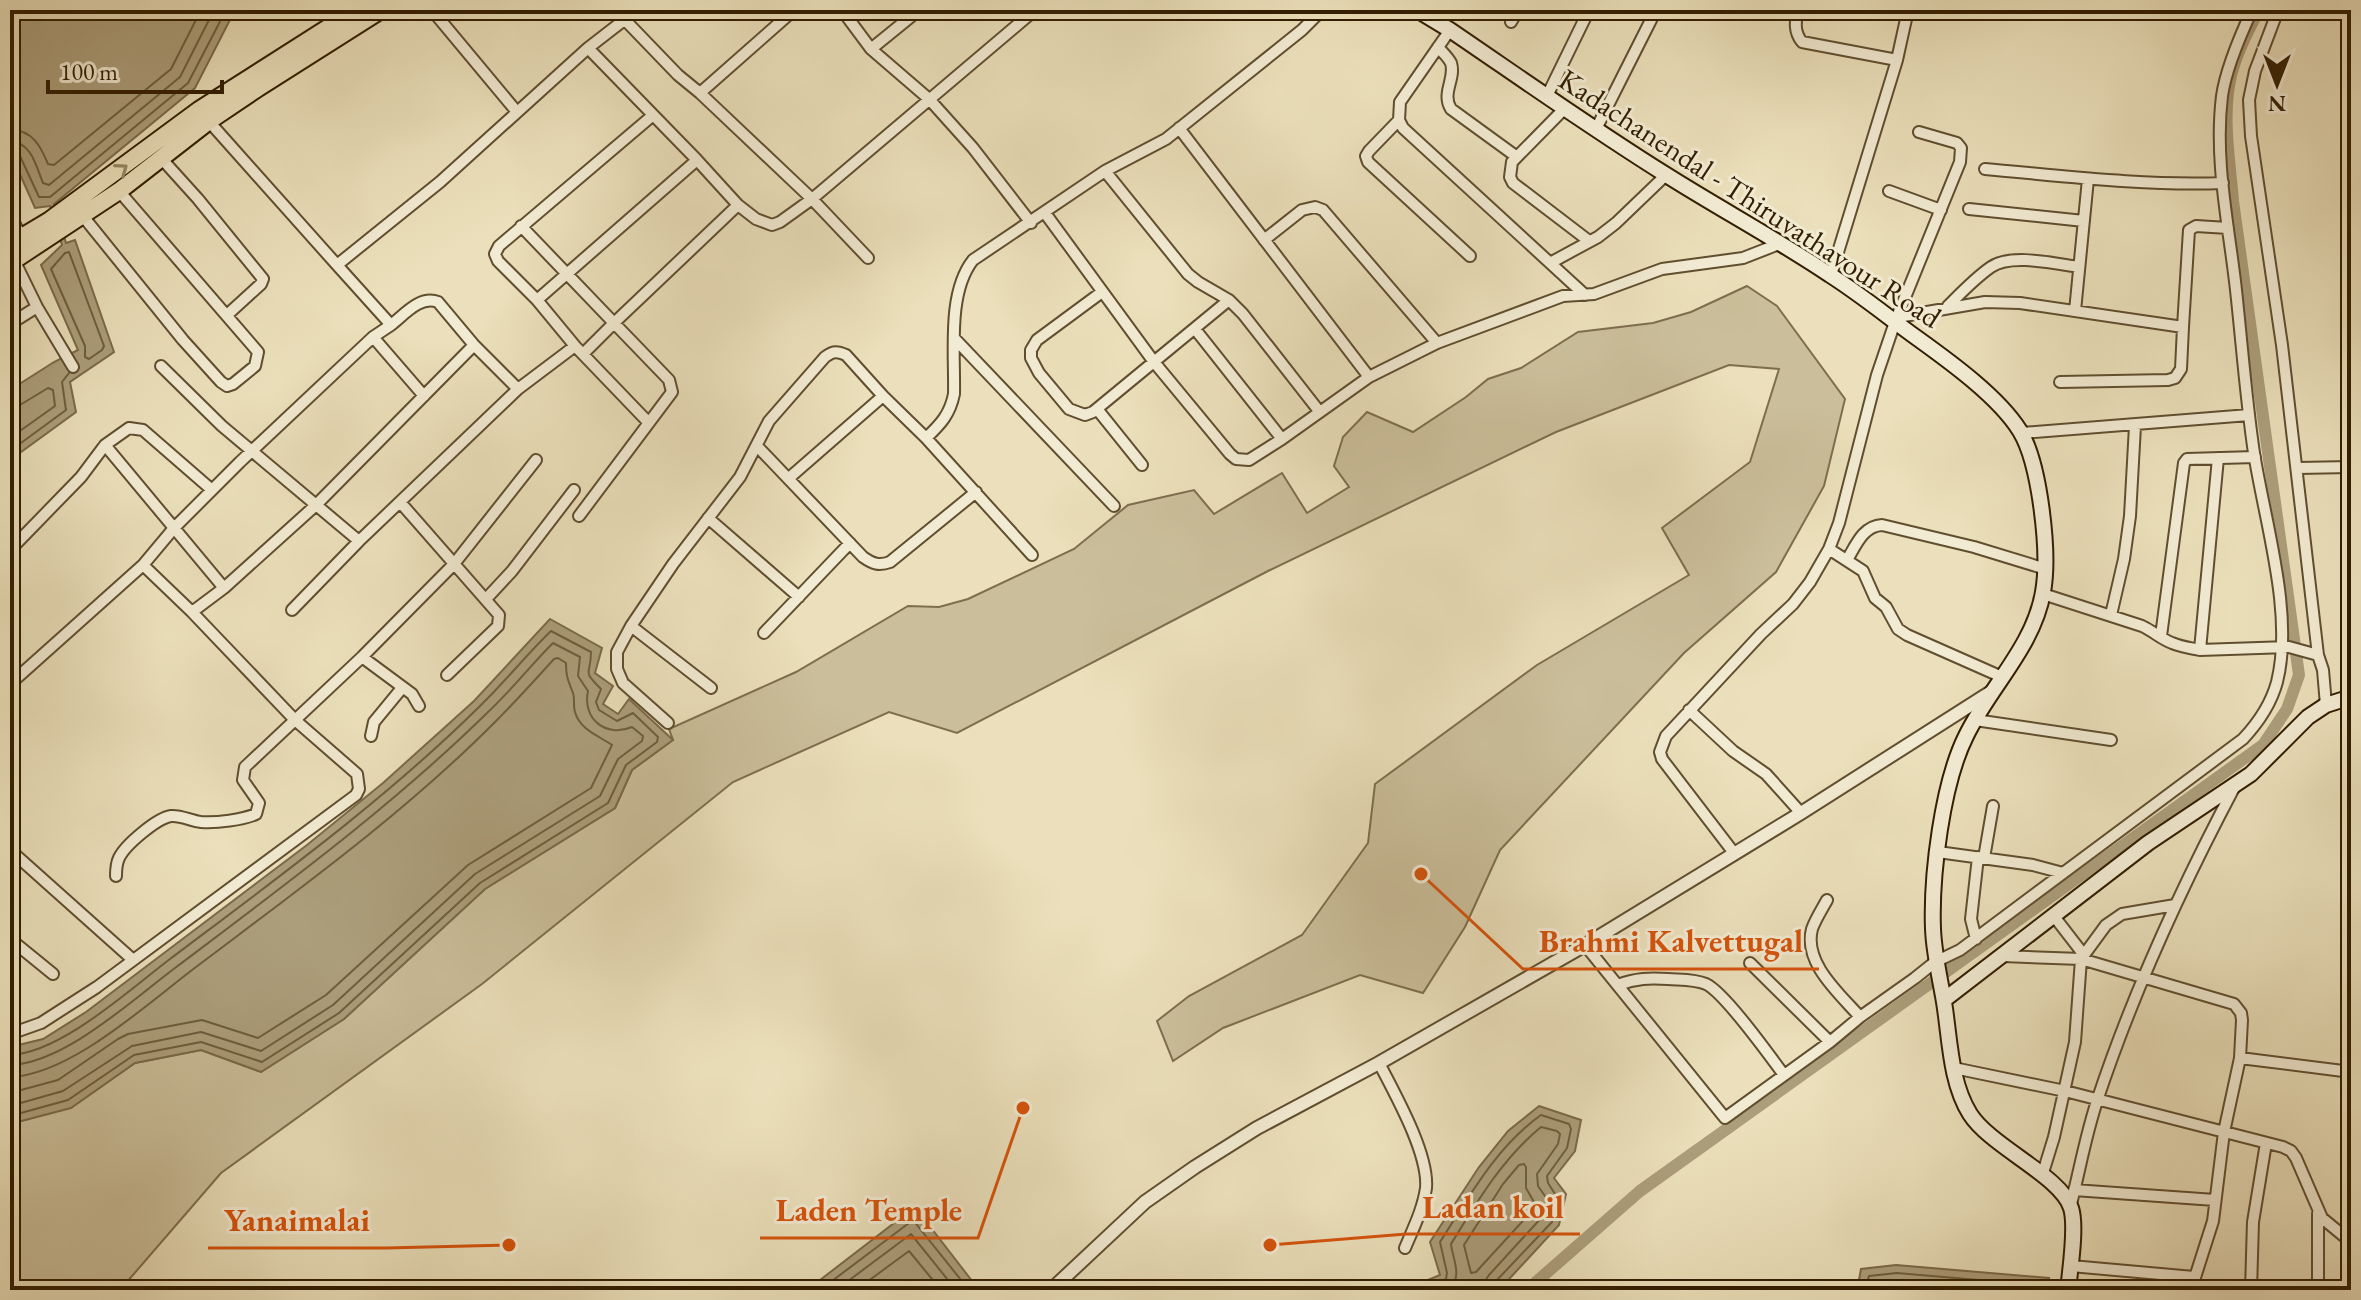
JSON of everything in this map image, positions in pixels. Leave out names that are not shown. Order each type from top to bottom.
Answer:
[{"type":"main road","points":[[14,251],[356,10]]},
{"type":"main road","points":[[14,251],[57,223],[82,215],[119,191],[161,158],[204,116],[381,10]]},
{"type":"main road","name":"Kadachanendal - Thiruvathavour Road","points":[[1417,10],[1666,175],[1831,275],[1896,320],[1980,387],[2022,433],[2033,465],[2044,524],[2046,569],[2043,594],[2038,614],[1958,753],[1938,852],[1933,929],[1954,1068],[1970,1114],[1984,1132],[2072,1197]]},
{"type":"main road","points":[[1943,994],[2002,956],[2148,843],[2251,774],[2308,717],[2326,705],[2351,697]]},
{"type":"main road","points":[[2068,1290],[2072,1197]]},
{"type":"street","points":[[432,10],[517,112]]},
{"type":"street","points":[[337,265],[440,182],[588,48],[637,10]]},
{"type":"street","points":[[700,93],[794,10]]},
{"type":"street","points":[[842,10],[871,49],[929,99],[973,148],[1031,223]]},
{"type":"street","points":[[871,49],[919,10]]},
{"type":"street","points":[[588,48],[738,205],[756,219],[772,225],[812,199],[1035,10]]},
{"type":"street","points":[[926,438],[941,424],[952,407],[955,306],[963,273],[973,260],[1105,171],[1166,139],[1302,30],[1322,10]]},
{"type":"street","points":[[1511,22],[1518,10]]},
{"type":"street","points":[[1547,96],[1589,10]]},
{"type":"street","points":[[1596,129],[1656,10]]},
{"type":"street","points":[[1798,10],[1796,28],[1802,42],[1897,60]]},
{"type":"street","points":[[1831,275],[1897,60],[1908,10]]},
{"type":"street","points":[[1585,945],[1725,1118],[1936,962],[1976,939],[2243,739],[2256,725],[2270,701],[2285,647],[2249,415],[2219,140],[2223,94],[2252,10]]},
{"type":"street","points":[[2275,18],[2255,71],[2249,100],[2251,136],[2282,345],[2298,468],[2316,654],[2323,670],[2326,705]]},
{"type":"street","points":[[625,20],[678,75],[812,199],[868,258]]},
{"type":"street","points":[[1450,30],[1400,102],[1399,120],[1403,128],[1586,295]]},
{"type":"street","points":[[1438,47],[1451,64],[1447,94],[1451,109],[1517,157]]},
{"type":"street","points":[[1565,108],[1517,157],[1510,169],[1510,177],[1513,183],[1589,241]]},
{"type":"street","points":[[204,116],[391,325]]},
{"type":"street","points":[[648,422],[579,350],[495,254],[499,246],[521,226],[652,116]]},
{"type":"street","points":[[1399,120],[1369,151],[1366,156],[1368,162],[1470,256]]},
{"type":"street","points":[[1179,128],[1369,377]]},
{"type":"street","points":[[1734,853],[1662,759],[1660,752],[1666,736],[1689,710],[1793,604],[1829,549],[1839,523],[1877,375],[1960,162],[1961,148],[1957,143],[1919,132]]},
{"type":"street","points":[[161,158],[263,279],[227,315]]},
{"type":"street","points":[[537,300],[697,160]]},
{"type":"street","points":[[1985,169],[2088,179],[2223,183]]},
{"type":"street","points":[[1105,171],[1188,274],[1229,300],[1243,314],[1319,411]]},
{"type":"street","points":[[1550,263],[1616,223],[1666,175]]},
{"type":"street","points":[[2075,311],[2088,179]]},
{"type":"street","points":[[82,215],[183,340],[227,386],[233,384],[255,366],[258,352],[119,191]]},
{"type":"street","points":[[1889,191],[1941,210]]},
{"type":"street","points":[[292,610],[359,541],[518,389],[579,350],[614,323],[738,205]]},
{"type":"street","points":[[1264,240],[1302,210],[1315,207],[1323,210],[1437,343]]},
{"type":"street","points":[[1969,209],[2084,221]]},
{"type":"street","points":[[1045,213],[1154,362],[1236,459],[1249,460],[1369,377],[1437,343],[1563,296],[1586,295],[1662,269],[1743,258],[1779,244]]},
{"type":"street","points":[[10,215],[14,251],[37,307],[73,367]]},
{"type":"street","points":[[521,226],[669,380],[672,387],[670,397],[579,516]]},
{"type":"street","points":[[2060,382],[2175,378],[2181,369],[2189,230],[2196,226],[2228,228]]},
{"type":"street","points":[[1946,308],[1992,266],[2005,261],[2079,267]]},
{"type":"street","points":[[1102,292],[1037,340],[1031,350],[1031,358],[1039,373],[1069,409],[1085,415],[1097,409],[1229,300]]},
{"type":"street","points":[[10,684],[143,565],[212,490],[373,337],[418,305],[431,300],[438,302],[474,345],[518,389]]},
{"type":"street","points":[[1896,320],[1985,302],[2020,303],[2183,327]]},
{"type":"street","points":[[10,324],[37,307]]},
{"type":"street","points":[[1195,329],[1282,439]]},
{"type":"street","points":[[373,337],[424,396]]},
{"type":"street","points":[[955,339],[1114,506]]},
{"type":"street","points":[[192,612],[224,588],[316,505],[474,345]]},
{"type":"street","points":[[668,723],[623,683],[617,669],[617,652],[631,626],[740,477],[769,421],[832,352],[846,355],[1032,555]]},
{"type":"street","points":[[161,366],[222,426],[359,541]]},
{"type":"street","points":[[789,478],[883,396]]},
{"type":"street","points":[[1097,409],[1142,465]]},
{"type":"street","points":[[2022,433],[2249,415]]},
{"type":"street","points":[[2111,615],[2130,516],[2135,426]]},
{"type":"street","points":[[10,550],[81,477],[105,445],[129,428],[143,430],[212,490]]},
{"type":"street","points":[[105,445],[224,588]]},
{"type":"street","points":[[757,446],[873,564],[890,562],[976,492]]},
{"type":"street","points":[[2161,636],[2182,468],[2187,459],[2255,457]]},
{"type":"street","points":[[2200,650],[2218,458]]},
{"type":"street","points":[[116,876],[118,859],[126,847],[159,820],[178,816],[210,822],[256,814],[259,803],[243,780],[245,767],[362,657],[454,564],[536,460]]},
{"type":"street","points":[[2298,468],[2351,467]]},
{"type":"street","points":[[486,599],[512,571],[574,490]]},
{"type":"street","points":[[400,502],[499,615],[498,626],[447,675]]},
{"type":"street","points":[[708,518],[799,597]]},
{"type":"street","points":[[1847,560],[1863,533],[1873,525],[1882,525],[1974,547],[2046,569]]},
{"type":"street","points":[[764,633],[850,543]]},
{"type":"street","points":[[1051,1290],[1145,1202],[1195,1167],[1257,1128],[1379,1063],[1585,945],[1801,813],[1998,683],[1898,629],[1886,607],[1875,598],[1863,571],[1829,549]]},
{"type":"street","points":[[10,1034],[41,1023],[97,987],[356,795],[359,789],[357,774],[295,720],[143,565]]},
{"type":"street","points":[[2043,594],[2154,631],[2173,644],[2200,650],[2285,647],[2316,654]]},
{"type":"street","points":[[631,626],[711,688]]},
{"type":"street","points":[[362,657],[417,699],[419,706]]},
{"type":"street","points":[[371,736],[374,722],[402,688]]},
{"type":"street","points":[[1689,710],[1733,751],[1766,774],[1801,813]]},
{"type":"street","points":[[1975,720],[2111,740]]},
{"type":"street","points":[[2215,1200],[2072,1197],[2097,1100],[2144,977],[2175,905],[2236,784]]},
{"type":"street","points":[[1976,939],[1971,919],[1993,806]]},
{"type":"street","points":[[10,850],[132,959]]},
{"type":"street","points":[[1938,852],[2033,865],[2063,873]]},
{"type":"street","points":[[1827,900],[1812,929],[1813,957],[1860,1017]]},
{"type":"street","points":[[2042,1176],[2065,1091],[2077,1025],[2082,957],[2106,925],[2122,914],[2175,905]]},
{"type":"street","points":[[2053,915],[2082,957]]},
{"type":"street","points":[[10,939],[53,974]]},
{"type":"street","points":[[2002,956],[2082,957],[2234,1004],[2241,1013],[2240,1058],[2224,1132],[2210,1230],[2191,1290]]},
{"type":"street","points":[[1750,963],[1830,1042]]},
{"type":"street","points":[[1618,985],[1642,978],[1706,984],[1732,1009],[1784,1075]]},
{"type":"street","points":[[2240,1058],[2351,1072]]},
{"type":"street","points":[[1379,1063],[1410,1124],[1425,1172],[1426,1187],[1421,1210],[1405,1248]]},
{"type":"street","points":[[1954,1068],[2065,1091],[2291,1151],[2318,1213],[2351,1242]]},
{"type":"street","points":[[2251,1290],[2253,1222],[2266,1143]]},
{"type":"street","points":[[2318,1213],[2318,1290]]},
{"type":"street","points":[[2071,1266],[2194,1277]]},
{"type":"shaded area","points":[[1747,286],[1777,306],[1845,399],[1824,486],[1776,572],[1684,653],[1500,850],[1465,927],[1423,993],[1360,975],[1223,1028],[1173,1061],[1157,1021],[1189,996],[1302,935],[1368,843],[1375,784],[1537,665],[1689,575],[1662,528],[1750,462],[1779,369],[1729,365],[1556,432],[1268,571],[957,733],[889,712],[733,782],[482,984],[221,1173],[120,1290],[10,1290],[10,1124],[71,1107],[135,1063],[201,1050],[261,1072],[344,1019],[485,889],[615,808],[632,770],[673,740],[669,729],[796,672],[908,606],[939,607],[968,599],[1074,549],[1128,505],[1194,490],[1214,514],[1282,473],[1307,513],[1349,487],[1334,466],[1343,437],[1367,412],[1413,432],[1488,379],[1521,368],[1578,332],[1653,323],[1691,312]]},
{"type":"water","points":[[10,10],[235,10],[195,88],[54,204],[66,243],[75,240],[114,352],[70,382],[76,412],[10,460],[10,390],[78,350],[41,265],[62,245],[50,206],[35,208],[10,152]]},
{"type":"water","points":[[550,619],[602,648],[595,673],[613,686],[603,704],[618,714],[629,699],[673,740],[632,770],[615,808],[485,889],[344,1019],[261,1072],[201,1050],[135,1063],[71,1108],[10,1124],[10,1047],[43,1039],[86,1012],[307,845],[383,783],[474,701]]},
{"type":"water","points":[[1539,1106],[1581,1120],[1575,1151],[1554,1178],[1566,1194],[1559,1225],[1499,1290],[1404,1290],[1440,1275],[1430,1242],[1479,1167],[1508,1131]]},
{"type":"water","points":[[915,1207],[979,1290],[807,1290]]},
{"type":"water","points":[[1896,1265],[2049,1278],[2049,1290],[1857,1290],[1861,1269]]},
{"type":"waterway","points":[[1527,1290],[1640,1191],[2263,745],[2287,709],[2299,675],[2233,201],[2227,125],[2232,71],[2259,10]]},
{"type":"place","name":"Brahmi Kalvettugal","points":[[1421,874]]},
{"type":"place","name":"Laden Temple","points":[[1023,1108]]},
{"type":"place","name":"Yanaimalai","points":[[509,1245]]},
{"type":"place","name":"Ladan koil","points":[[1270,1245]]}]
